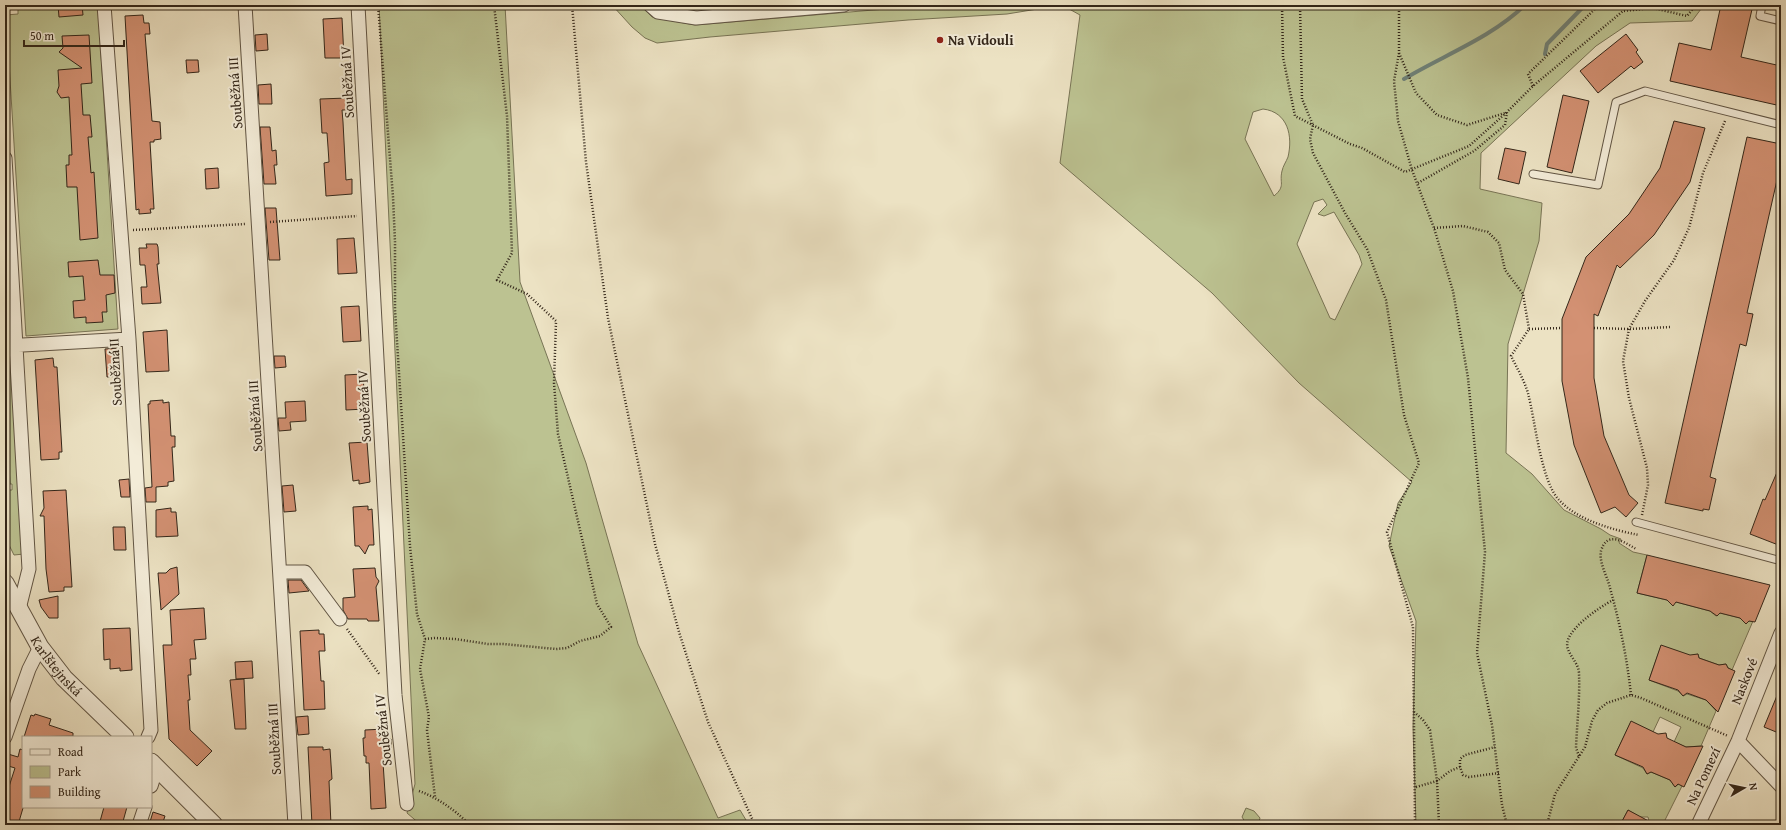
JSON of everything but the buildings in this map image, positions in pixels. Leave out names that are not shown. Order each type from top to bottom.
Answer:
[{"type":"street","name":"Souběžná Ⅱ","points":[[104,5],[129,339],[151,730],[148,736]]},
{"type":"street","name":"Souběžná Ⅲ","points":[[245,5],[296,825]]},
{"type":"street","name":"Souběžná Ⅳ","points":[[358,5],[395,695],[407,804]]},
{"type":"street","points":[[650,5],[658,12],[696,18],[844,5]]},
{"type":"street","points":[[5,158],[10,346],[29,569],[19,610]]},
{"type":"street","points":[[10,346],[129,339]]},
{"type":"street","points":[[280,572],[305,572],[340,620]]},
{"type":"street","name":"Karlštejnská","points":[[5,583],[40,647],[64,678],[124,736]]},
{"type":"street","name":"Naskové","points":[[1738,741],[1781,633]]},
{"type":"street","points":[[5,737],[7,722],[29,669],[40,647]]},
{"type":"street","points":[[1738,741],[1781,786]]},
{"type":"street","name":"Na Pomezí","points":[[1698,825],[1738,741]]},
{"type":"street","points":[[152,779],[154,765]]},
{"type":"street","points":[[154,765],[214,825]]},
{"type":"street","points":[[139,825],[145,808]]},
{"type":"lane","points":[[1762,5],[1760,16],[1781,21]]},
{"type":"lane","points":[[1533,174],[1598,185],[1616,102],[1645,91],[1728,113],[1781,125]]},
{"type":"lane","points":[[1636,522],[1781,560]]},
{"type":"path","points":[[378,5],[393,197],[395,242],[395,310],[410,546],[417,614],[425,639],[420,669],[430,717],[428,730],[435,797]]},
{"type":"path","points":[[425,639],[455,639],[488,644],[556,649],[567,648],[580,641],[600,636],[611,627],[598,604],[558,434],[554,383],[556,321],[527,294],[497,280],[512,253],[507,116],[494,5]]},
{"type":"path","points":[[572,5],[586,162],[608,318],[655,544],[679,632],[708,722],[755,825]]},
{"type":"path","points":[[1282,5],[1283,56],[1292,106],[1296,116],[1362,148],[1405,172],[1469,146],[1533,86],[1623,11],[1653,8],[1687,16],[1696,5]]},
{"type":"path","points":[[1300,5],[1302,99],[1313,125],[1310,139],[1313,153],[1345,213],[1367,249],[1386,300],[1404,415],[1419,463],[1387,532],[1413,627],[1416,787],[1415,825]]},
{"type":"path","points":[[1399,5],[1399,53],[1394,81],[1398,121],[1412,170],[1434,228],[1453,291],[1468,378],[1485,552],[1477,653],[1492,725],[1502,805],[1507,825]]},
{"type":"path","points":[[1533,86],[1528,74],[1599,5]]},
{"type":"path","points":[[1653,8],[1657,5]]},
{"type":"path","points":[[1399,53],[1416,93],[1437,115],[1466,125],[1507,112]]},
{"type":"path","points":[[1418,183],[1474,151],[1505,125],[1507,112]]},
{"type":"path","points":[[1642,517],[1648,485],[1647,468],[1629,398],[1623,361],[1629,329],[1645,301],[1674,260],[1689,228],[1703,173],[1728,113]]},
{"type":"path","points":[[1434,228],[1463,226],[1488,232],[1499,243],[1505,270],[1523,294],[1530,329],[1512,356],[1528,392],[1550,485],[1559,500],[1573,511],[1606,527],[1639,535]]},
{"type":"path","points":[[1594,328],[1629,329],[1671,327]]},
{"type":"path","points":[[1530,329],[1562,328]]},
{"type":"path","points":[[1631,695],[1627,660],[1613,600],[1601,560],[1601,552],[1609,541],[1614,539],[1619,539],[1636,549]]},
{"type":"path","points":[[1579,757],[1576,748],[1580,672],[1567,648],[1567,643],[1569,637],[1590,614],[1613,600]]},
{"type":"path","points":[[340,620],[381,676]]},
{"type":"path","points":[[1547,825],[1556,794],[1585,747],[1592,721],[1598,710],[1607,703],[1631,695],[1738,741]]},
{"type":"path","points":[[1414,712],[1423,720],[1430,730],[1437,780],[1439,825]]},
{"type":"path","points":[[1495,747],[1465,755],[1460,759],[1460,767],[1463,774],[1469,777],[1499,773]]},
{"type":"path","points":[[1416,787],[1437,780],[1450,771],[1460,767]]},
{"type":"path","points":[[405,787],[435,797],[463,817],[470,825]]},
{"type":"green space","points":[[18,5],[98,5],[118,329],[26,336],[6,15],[18,14]]},
{"type":"green space","points":[[379,5],[505,5],[520,282],[586,463],[638,644],[718,818],[740,810],[749,825],[421,825],[407,813],[415,784]]},
{"type":"green space","points":[[612,5],[640,5],[652,17],[695,25],[933,5],[1062,5],[1007,14],[908,20],[657,43],[645,38],[632,27]]},
{"type":"green space","points":[[1062,5],[1704,5],[1692,21],[1630,23],[1596,46],[1481,153],[1480,189],[1542,203],[1539,241],[1508,344],[1506,453],[1532,474],[1564,510],[1610,535],[1621,539],[1619,543],[1633,552],[1647,555],[1637,593],[1667,600],[1673,605],[1676,602],[1710,611],[1716,616],[1720,613],[1740,618],[1746,624],[1749,621],[1753,621],[1732,670],[1728,668],[1726,664],[1719,665],[1699,658],[1698,654],[1690,656],[1661,646],[1649,680],[1678,691],[1683,696],[1687,694],[1706,700],[1716,711],[1701,746],[1686,747],[1674,742],[1681,727],[1660,717],[1653,732],[1631,722],[1615,755],[1643,768],[1647,774],[1651,772],[1670,780],[1675,787],[1679,784],[1682,786],[1663,824],[1655,824],[1649,821],[1648,817],[1640,817],[1628,810],[1620,825],[1416,825],[1413,727],[1416,621],[1389,546],[1398,503],[1412,482],[1299,383],[1212,293],[1060,163],[1080,15]],"holes":[[[1263,109],[1278,115],[1287,126],[1289,133],[1290,141],[1288,157],[1281,175],[1281,187],[1278,193],[1274,196],[1245,139],[1253,112]],[[1323,199],[1327,205],[1318,214],[1324,216],[1334,212],[1359,255],[1362,264],[1335,320],[1330,318],[1297,244],[1314,202]]]},
{"type":"green space","points":[[5,351],[12,351],[24,554],[14,555],[5,537],[5,490],[12,490],[12,484],[10,484],[7,431],[5,431],[5,397],[8,397]]},
{"type":"green space","points":[[1246,808],[1254,811],[1260,818],[1258,825],[1247,825],[1242,817]]},
{"type":"waterway","points":[[1404,79],[1482,37],[1512,17],[1525,5]]},
{"type":"waterway","points":[[1545,54],[1547,44],[1585,5]]},
{"type":"place","name":"Na Vidouli","points":[[940,40]]}]
